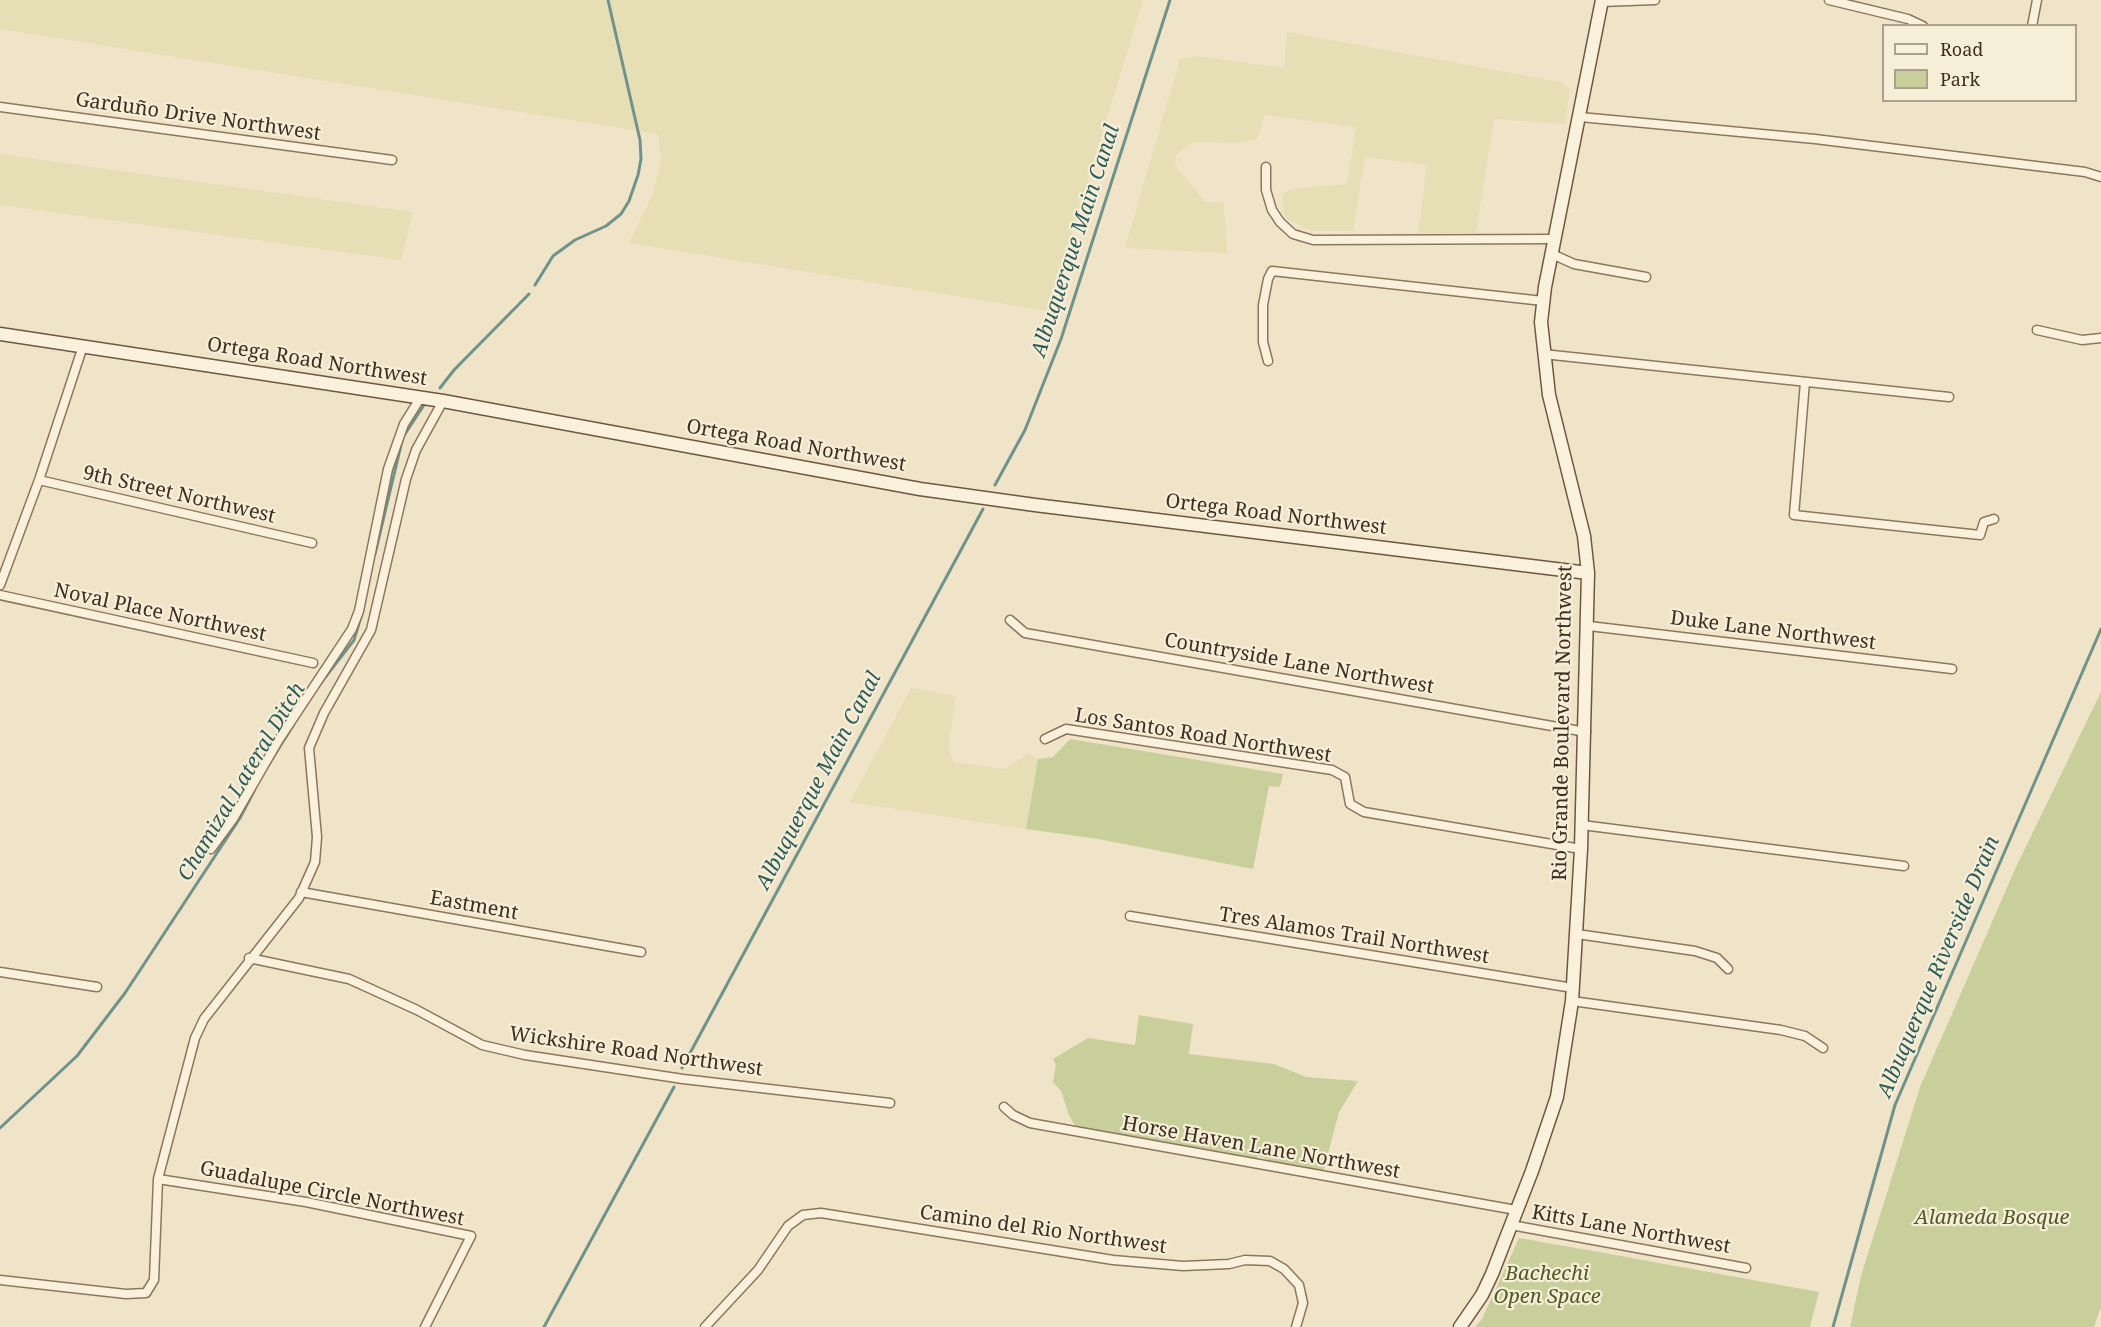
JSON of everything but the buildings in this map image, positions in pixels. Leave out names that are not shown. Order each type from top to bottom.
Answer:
[{"type":"street","points":[[1602,1],[1655,0]]},
{"type":"street","points":[[1829,0],[1908,19],[1919,24]]},
{"type":"street","points":[[2032,24],[2037,0]]},
{"type":"street","name":"Rio Grande Boulevard Northwest","points":[[1460,1327],[1482,1295],[1532,1171],[1557,1097],[1568,1042],[1577,934],[1586,732],[1588,573],[1584,536],[1550,395],[1543,354],[1543,301],[1602,1]]},
{"type":"street","name":"Garduño Drive Northwest","points":[[0,107],[392,160]]},
{"type":"street","points":[[1580,117],[1815,139],[2085,172],[2101,177]]},
{"type":"street","points":[[1266,167],[1266,190],[1276,216],[1293,234],[1313,240],[1555,239]]},
{"type":"street","points":[[1552,254],[1574,264],[1646,277]]},
{"type":"street","points":[[1268,361],[1263,342],[1263,305],[1268,279],[1272,272],[1543,301]]},
{"type":"street","points":[[2037,330],[2082,340],[2101,338]]},
{"type":"street","name":"Ortega Road Northwest","points":[[0,334],[421,397],[920,489],[1046,507],[1588,573]]},
{"type":"street","points":[[0,585],[39,480],[83,346]]},
{"type":"street","points":[[1543,354],[1949,397]]},
{"type":"street","points":[[1805,382],[1794,515],[1980,535],[1984,522],[1994,519]]},
{"type":"street","points":[[211,849],[233,819],[273,748],[352,629],[358,611],[388,469],[404,424],[421,397]]},
{"type":"street","points":[[0,1280],[85,1291],[146,1293],[154,1280],[158,1179],[198,1029],[249,958],[302,892],[315,862],[317,837],[309,748],[324,713],[371,630],[409,469],[416,450],[443,401]]},
{"type":"street","name":"9th Street Northwest","points":[[39,480],[312,543]]},
{"type":"street","name":"Noval Place Northwest","points":[[0,595],[314,663]]},
{"type":"street","name":"Countryside Lane Northwest","points":[[1011,621],[1025,633],[1586,732]]},
{"type":"street","name":"Duke Lane Northwest","points":[[1589,626],[1952,669]]},
{"type":"street","name":"Los Santos Road Northwest","points":[[1045,739],[1066,729],[1332,770],[1346,777],[1350,804],[1364,812],[1581,849]]},
{"type":"street","points":[[1582,825],[1904,866]]},
{"type":"street","name":"Eastment","points":[[302,892],[641,952]]},
{"type":"street","name":"Tres Alamos Trail Northwest","points":[[1130,916],[1573,988]]},
{"type":"street","points":[[1577,934],[1695,951],[1717,958],[1728,969]]},
{"type":"street","name":"Wickshire Road Northwest","points":[[249,958],[349,979],[417,1010],[482,1045],[525,1055],[683,1079],[890,1103]]},
{"type":"street","points":[[0,972],[97,987]]},
{"type":"street","points":[[1572,1001],[1781,1030],[1805,1036],[1823,1048]]},
{"type":"street","name":"Horse Haven Lane Northwest","points":[[1004,1107],[1013,1115],[1030,1123],[1516,1210]]},
{"type":"street","name":"Guadalupe Circle Northwest","points":[[158,1179],[328,1206],[471,1236],[425,1327]]},
{"type":"street","name":"Camino del Rio Northwest","points":[[705,1327],[758,1270],[788,1226],[803,1215],[840,1216],[1113,1260],[1183,1266],[1229,1264],[1245,1260],[1270,1261],[1284,1269],[1299,1285],[1303,1303],[1296,1327]]},
{"type":"street","name":"Kitts Lane Northwest","points":[[1511,1225],[1746,1268]]},
{"type":"shaded area","points":[[0,0],[1143,0],[1048,311],[629,243],[653,194],[661,161],[658,134],[0,29]]},
{"type":"shaded area","points":[[1287,32],[1561,82],[1570,90],[1565,124],[1494,119],[1476,233],[1418,233],[1427,165],[1365,157],[1353,231],[1312,231],[1286,219],[1282,206],[1284,192],[1297,188],[1347,184],[1356,127],[1265,115],[1257,139],[1237,143],[1193,142],[1177,154],[1174,163],[1205,202],[1224,203],[1227,253],[1125,248],[1180,59],[1196,56],[1284,68]]},
{"type":"shaded area","points":[[0,154],[413,212],[401,260],[0,205]]},
{"type":"shaded area","points":[[911,688],[956,696],[948,749],[954,762],[1004,769],[1029,754],[1038,759],[1026,829],[850,802]]},
{"type":"green space","name":"Alameda Bosque","points":[[2101,692],[2101,1307],[2094,1327],[1850,1327],[1861,1276],[1920,1087],[2016,867]]},
{"type":"green space","points":[[1070,739],[1283,774],[1280,787],[1269,786],[1253,869],[1098,839],[1026,829],[1038,759],[1053,757]]},
{"type":"green space","points":[[1139,1015],[1193,1024],[1189,1054],[1274,1064],[1306,1077],[1358,1081],[1339,1112],[1323,1173],[1283,1165],[1258,1156],[1255,1162],[1076,1127],[1069,1115],[1061,1091],[1053,1082],[1056,1065],[1053,1059],[1088,1038],[1135,1045]]},
{"type":"green space","name":"Bachechi Open Space","points":[[1519,1238],[1819,1292],[1810,1327],[1475,1327],[1482,1319]]},
{"type":"waterway","name":"Chamizal Lateral Ditch","points":[[535,285],[553,256],[575,240],[606,226],[621,214],[629,201],[638,175],[641,159],[640,140],[608,0]]},
{"type":"waterway","name":"Albuquerque Main Canal","points":[[995,485],[1025,430],[1061,339],[1170,0]]},
{"type":"waterway","name":"Chamizal Lateral Ditch","points":[[440,388],[454,370],[529,294]]},
{"type":"waterway","name":"Chamizal Lateral Ditch","points":[[375,554],[403,437],[424,405]]},
{"type":"waterway","name":"Albuquerque Main Canal","points":[[682,1068],[983,509]]},
{"type":"waterway","name":"Chamizal Lateral Ditch","points":[[320,684],[354,640],[363,610]]},
{"type":"waterway","name":"Albuquerque Riverside Drain","points":[[1833,1327],[1895,1105],[2101,629]]},
{"type":"waterway","name":"Chamizal Lateral Ditch","points":[[267,767],[294,724]]},
{"type":"waterway","name":"Chamizal Lateral Ditch","points":[[0,1128],[77,1056],[125,993],[240,818],[254,791]]},
{"type":"waterway","name":"Albuquerque Main Canal","points":[[544,1327],[674,1087]]}]
